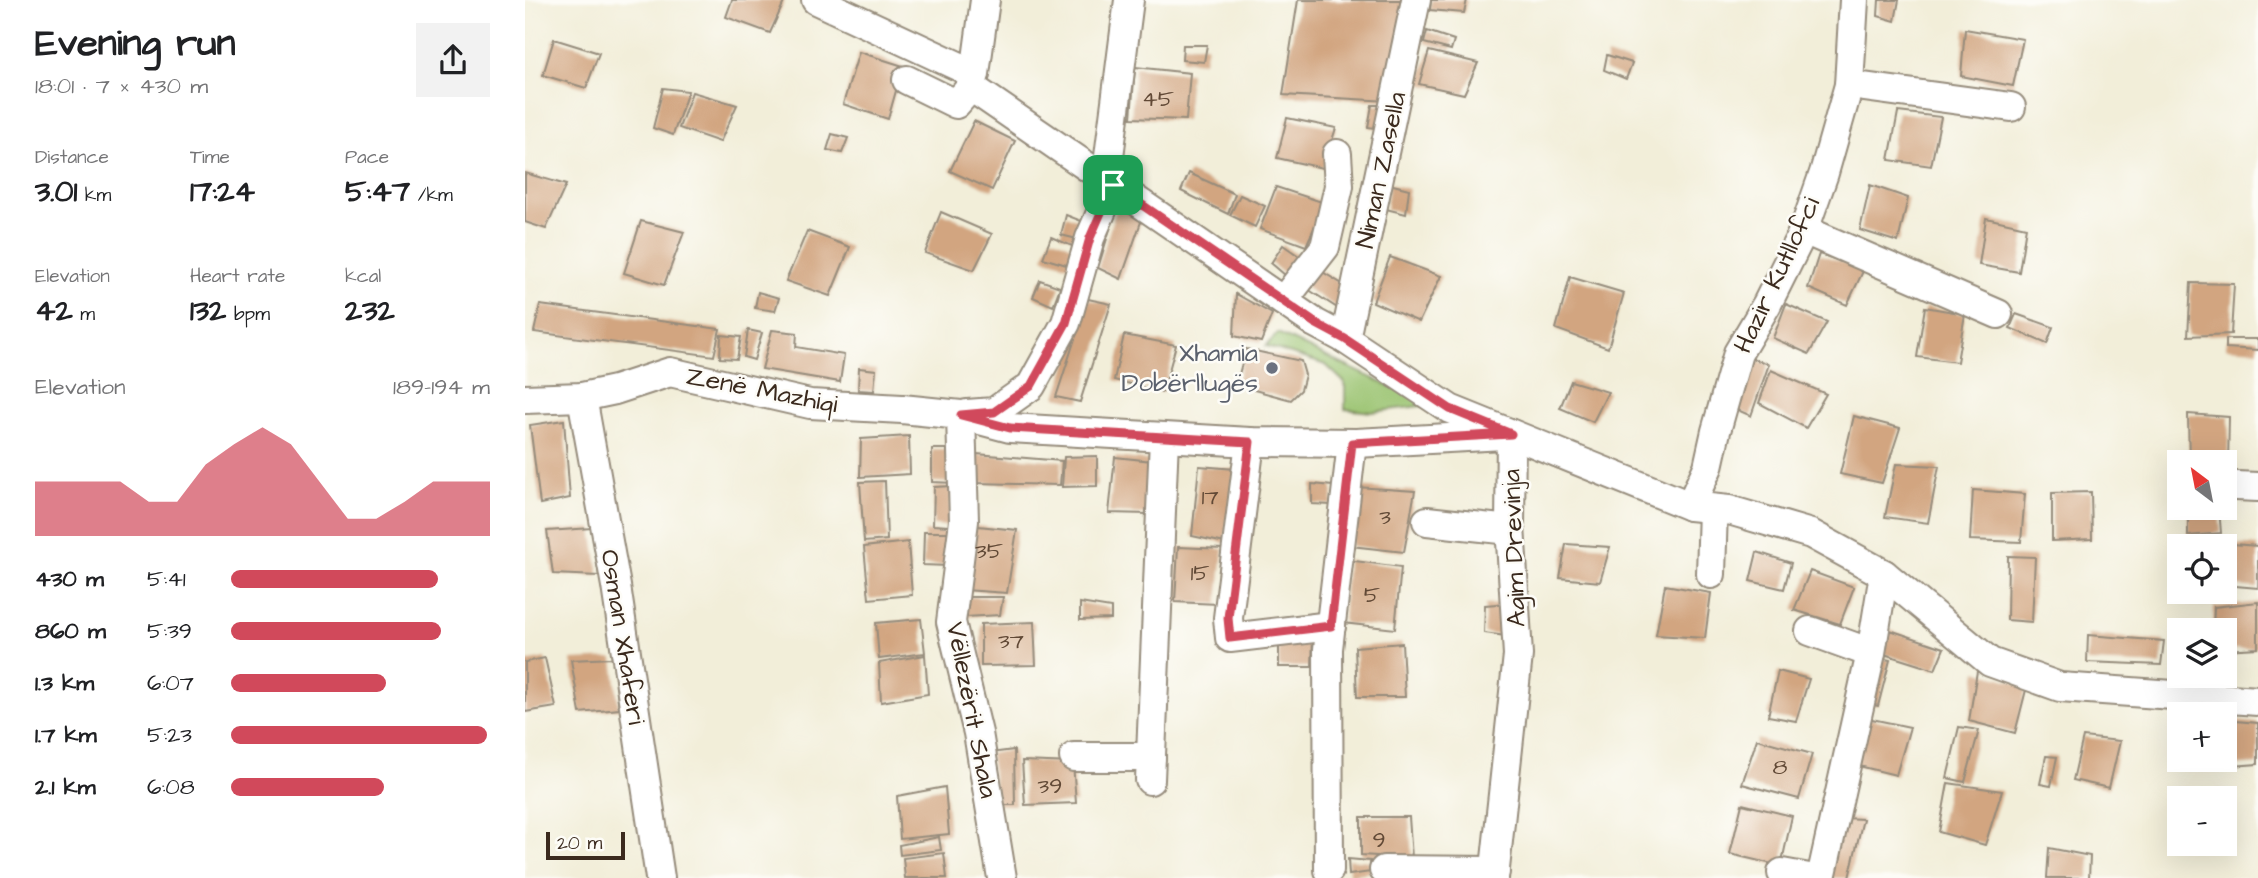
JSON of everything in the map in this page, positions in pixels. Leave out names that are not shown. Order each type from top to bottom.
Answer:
[{"type":"street","points":[[816,0],[973,80],[1109,183],[1315,323],[1345,339],[1450,409],[1702,507],[1729,510],[1811,534],[1884,574],[1990,662],[2060,687],[2258,701]]},
{"type":"street","points":[[908,80],[956,104],[973,80],[985,0]]},
{"type":"street","points":[[961,415],[994,412],[1031,386],[1066,323],[1109,183],[1129,0]]},
{"type":"street","name":"Niman Zasella","points":[[1345,339],[1416,0]]},
{"type":"street","name":"Hazir Kutllofci","points":[[1702,507],[1716,431],[1738,353],[1767,304],[1804,230],[1824,173],[1849,85],[1854,0]]},
{"type":"street","points":[[1849,85],[2011,107]]},
{"type":"street","points":[[1283,301],[1325,247],[1339,186],[1337,154]]},
{"type":"street","points":[[1804,230],[1998,314]]},
{"type":"street","name":"Zenë Mazhiqi","points":[[525,399],[582,397],[615,390],[670,372],[810,404],[961,415]]},
{"type":"street","name":"Osman Xhaferi","points":[[582,397],[616,586],[660,878]]},
{"type":"street","name":"Agim Drevinja","points":[[961,415],[1010,428],[1250,442],[1352,443],[1511,434],[1510,530],[1518,655],[1494,874]]},
{"type":"street","name":"Vëllezërit Shala","points":[[961,415],[964,521],[951,621],[978,733],[1003,878]]},
{"type":"street","points":[[1074,757],[1150,769],[1164,438]]},
{"type":"street","points":[[1250,442],[1228,618],[1230,638],[1331,626]]},
{"type":"street","points":[[1329,870],[1328,649],[1352,443]]},
{"type":"street","points":[[1702,507],[1711,574]]},
{"type":"street","points":[[1427,521],[1510,530]]},
{"type":"street","points":[[1821,878],[1871,653],[1884,574]]},
{"type":"street","points":[[1810,631],[1871,653]]},
{"type":"street","points":[[1384,870],[1420,874],[1494,874]]},
{"type":"street","points":[[1781,873],[1809,878]]},
{"type":"green space","points":[[1278,333],[1429,405],[1372,412],[1345,409],[1345,383],[1326,365],[1266,346]]},
{"type":"building","points":[[732,0],[785,0],[770,33],[726,17]]},
{"type":"building","points":[[1298,0],[1408,0],[1389,101],[1283,95]]},
{"type":"building","points":[[1431,0],[1467,0],[1464,13],[1430,10]]},
{"type":"building","points":[[1879,0],[1899,0],[1895,21],[1878,16]]},
{"type":"building","points":[[1965,29],[2023,39],[2013,86],[1961,76]]},
{"type":"building","points":[[1427,31],[1454,40],[1451,50],[1424,43]]},
{"type":"building","points":[[554,39],[599,53],[586,88],[543,75]]},
{"type":"building","points":[[1183,45],[1207,45],[1204,62],[1182,60]]},
{"type":"building","points":[[1429,51],[1478,63],[1464,94],[1419,84]]},
{"type":"building","points":[[859,52],[903,66],[888,119],[843,104]]},
{"type":"building","points":[[1607,55],[1632,63],[1626,79],[1604,70]]},
{"type":"building","points":[[1135,67],[1190,73],[1186,120],[1131,118]]},
{"type":"building","points":[[663,88],[688,91],[673,135],[653,128]]},
{"type":"building","points":[[692,92],[737,105],[720,142],[679,128]]},
{"type":"building","points":[[1372,105],[1386,105],[1382,129],[1368,127]]},
{"type":"building","points":[[1898,112],[1941,117],[1931,166],[1889,160]]},
{"type":"building","points":[[1287,118],[1336,128],[1323,168],[1277,158]]},
{"type":"building","points":[[974,121],[1015,141],[992,190],[950,171]]},
{"type":"building","points":[[832,134],[848,138],[842,153],[827,150]]},
{"type":"building","points":[[525,173],[566,185],[546,229],[525,222]]},
{"type":"building","points":[[1189,173],[1235,194],[1228,214],[1181,191]]},
{"type":"building","points":[[1389,184],[1409,189],[1406,214],[1386,209]]},
{"type":"building","points":[[1870,185],[1908,198],[1898,242],[1860,230]]},
{"type":"building","points":[[1276,187],[1325,203],[1306,246],[1260,229]]},
{"type":"building","points":[[1240,195],[1265,206],[1255,227],[1230,215]]},
{"type":"building","points":[[1118,203],[1143,216],[1121,279],[1098,268]]},
{"type":"building","points":[[941,212],[992,234],[974,270],[925,253]]},
{"type":"building","points":[[1066,215],[1084,222],[1077,239],[1061,235]]},
{"type":"building","points":[[1986,218],[2026,227],[2019,272],[1979,265]]},
{"type":"building","points":[[641,221],[684,232],[664,285],[624,273]]},
{"type":"building","points":[[807,231],[850,247],[830,296],[786,281]]},
{"type":"building","points":[[1051,237],[1077,248],[1070,266],[1043,258]]},
{"type":"building","points":[[1283,245],[1306,261],[1292,281],[1271,263]]},
{"type":"building","points":[[1819,254],[1864,269],[1847,305],[1808,288]]},
{"type":"building","points":[[1390,257],[1441,276],[1419,322],[1373,302]]},
{"type":"building","points":[[1316,268],[1352,290],[1342,311],[1306,288]]},
{"type":"building","points":[[1570,277],[1624,293],[1608,348],[1556,329]]},
{"type":"building","points":[[1040,280],[1060,287],[1053,306],[1033,297]]},
{"type":"building","points":[[2191,283],[2234,284],[2231,334],[2188,336]]},
{"type":"building","points":[[758,292],[779,298],[775,311],[755,308]]},
{"type":"building","points":[[1236,294],[1272,314],[1261,342],[1234,336]]},
{"type":"building","points":[[1088,299],[1111,304],[1080,402],[1056,397]]},
{"type":"building","points":[[1786,304],[1827,322],[1809,354],[1773,338]]},
{"type":"building","points":[[540,305],[720,329],[714,356],[534,332]]},
{"type":"building","points":[[1925,307],[1965,314],[1957,362],[1917,357]]},
{"type":"building","points":[[2016,314],[2053,327],[2047,344],[2010,328]]},
{"type":"building","points":[[748,330],[762,333],[754,360],[744,357]]},
{"type":"building","points":[[772,330],[797,333],[796,347],[844,355],[840,382],[762,369]]},
{"type":"building","points":[[721,335],[741,337],[737,359],[720,358]]},
{"type":"building","points":[[1124,335],[1176,345],[1163,392],[1114,380]]},
{"type":"building","points":[[2226,339],[2258,339],[2258,350],[2226,348]]},
{"type":"building","name":"Xhamia Dobërllugës","points":[[1246,349],[1301,361],[1305,375],[1301,390],[1291,400],[1236,385]]},
{"type":"building","points":[[1751,358],[1769,364],[1751,416],[1733,408]]},
{"type":"building","points":[[859,368],[876,370],[874,391],[858,390]]},
{"type":"building","points":[[1771,370],[1826,394],[1806,428],[1759,403]]},
{"type":"building","points":[[1571,381],[1608,392],[1593,422],[1560,408]]},
{"type":"building","points":[[2188,414],[2229,417],[2228,450],[2189,450]]},
{"type":"building","points":[[1854,416],[1900,428],[1882,483],[1840,474]]},
{"type":"building","points":[[564,420],[570,498],[540,504],[530,425]]},
{"type":"building","points":[[909,436],[910,474],[860,477],[861,439]]},
{"type":"building","points":[[932,449],[955,449],[954,483],[932,482]]},
{"type":"building","points":[[976,454],[1062,461],[1060,485],[977,483]]},
{"type":"building","points":[[1097,456],[1097,486],[1062,487],[1064,457]]},
{"type":"building","points":[[1115,457],[1152,461],[1149,514],[1109,513]]},
{"type":"building","points":[[1896,464],[1939,466],[1928,523],[1885,517]]},
{"type":"building","points":[[1199,466],[1235,469],[1225,543],[1192,536]]},
{"type":"building","points":[[885,481],[887,540],[864,542],[860,482]]},
{"type":"building","points":[[1312,484],[1333,486],[1332,505],[1312,504]]},
{"type":"building","points":[[952,486],[949,526],[933,525],[934,487]]},
{"type":"building","points":[[1356,487],[1415,491],[1404,552],[1351,546]]},
{"type":"building","points":[[1973,490],[2025,494],[2021,542],[1970,540]]},
{"type":"building","points":[[2091,492],[2092,539],[2052,541],[2052,493]]},
{"type":"building","points":[[2188,520],[2220,520],[2221,533],[2188,534]]},
{"type":"building","points":[[968,525],[1017,530],[1007,593],[965,590]]},
{"type":"building","points":[[592,528],[599,576],[553,574],[547,531]]},
{"type":"building","points":[[924,532],[950,532],[948,566],[923,565]]},
{"type":"building","points":[[908,542],[912,595],[869,599],[864,547]]},
{"type":"building","points":[[1566,544],[1610,547],[1600,582],[1560,578]]},
{"type":"building","points":[[2237,544],[2258,546],[2258,588],[2237,586]]},
{"type":"building","points":[[1178,547],[1223,549],[1218,604],[1175,602]]},
{"type":"building","points":[[1757,552],[1791,563],[1784,589],[1750,581]]},
{"type":"building","points":[[2008,556],[2035,557],[2032,622],[2007,620]]},
{"type":"building","points":[[1347,560],[1401,567],[1395,629],[1343,623]]},
{"type":"building","points":[[1810,571],[1854,587],[1840,624],[1794,610]]},
{"type":"building","points":[[1665,585],[1711,593],[1705,638],[1656,635]]},
{"type":"building","points":[[967,597],[1003,597],[1000,615],[965,617]]},
{"type":"building","points":[[2258,602],[2258,648],[2237,649],[2237,618],[2214,618],[2214,607]]},
{"type":"building","points":[[1080,603],[1111,608],[1111,619],[1080,620]]},
{"type":"building","points":[[1509,603],[1506,636],[1484,633],[1485,605]]},
{"type":"building","points":[[921,619],[925,653],[879,659],[876,623]]},
{"type":"building","points":[[1034,622],[1036,665],[981,666],[981,624]]},
{"type":"building","points":[[1890,630],[1944,648],[1935,670],[1884,654]]},
{"type":"building","points":[[2088,635],[2164,641],[2161,665],[2087,662]]},
{"type":"building","points":[[1313,636],[1312,667],[1279,667],[1279,637]]},
{"type":"building","points":[[1402,643],[1405,697],[1357,697],[1355,647]]},
{"type":"building","points":[[925,655],[928,694],[881,702],[879,663]]},
{"type":"building","points":[[1875,657],[1890,660],[1878,706],[1862,701]]},
{"type":"building","points":[[545,658],[556,707],[525,712],[525,662]]},
{"type":"building","points":[[613,658],[619,709],[580,713],[571,660]]},
{"type":"building","points":[[1778,671],[1809,679],[1796,721],[1768,716]]},
{"type":"building","points":[[1977,671],[2027,686],[2015,733],[1969,721]]},
{"type":"building","points":[[1867,718],[1910,727],[1896,775],[1855,765]]},
{"type":"building","points":[[2237,721],[2258,723],[2258,764],[2237,766]]},
{"type":"building","points":[[1959,727],[1979,730],[1965,782],[1947,778]]},
{"type":"building","points":[[2083,737],[2120,741],[2109,788],[2073,780]]},
{"type":"building","points":[[1757,739],[1812,754],[1799,799],[1742,784]]},
{"type":"building","points":[[1014,750],[1015,805],[997,805],[990,753]]},
{"type":"building","points":[[2046,756],[2057,757],[2051,786],[2040,784]]},
{"type":"building","points":[[1022,761],[1073,763],[1076,803],[1025,805]]},
{"type":"building","points":[[1948,783],[2002,791],[1985,845],[1939,832]]},
{"type":"building","points":[[945,787],[949,834],[900,839],[897,796]]},
{"type":"building","points":[[1742,804],[1792,816],[1781,866],[1730,854]]},
{"type":"building","points":[[1361,817],[1409,817],[1412,858],[1361,855]]},
{"type":"building","points":[[1843,818],[1863,819],[1849,878],[1825,878]]},
{"type":"building","points":[[939,837],[941,850],[900,855],[899,845]]},
{"type":"building","points":[[2049,848],[2090,856],[2089,878],[2047,878]]},
{"type":"building","points":[[944,853],[947,878],[905,878],[903,858]]},
{"type":"building","points":[[1348,859],[1370,861],[1371,872],[1349,875]]},
{"type":"place","name":"Xhamia Dobërllugës","points":[[1272,368]]},
{"type":"route","points":[[1113,185],[1315,323],[1345,339],[1450,409],[1511,434],[1352,443],[1331,626],[1230,638],[1228,618],[1250,442],[1010,428],[961,415],[994,412],[1031,386],[1066,323],[1090,238],[1113,185]]}]
